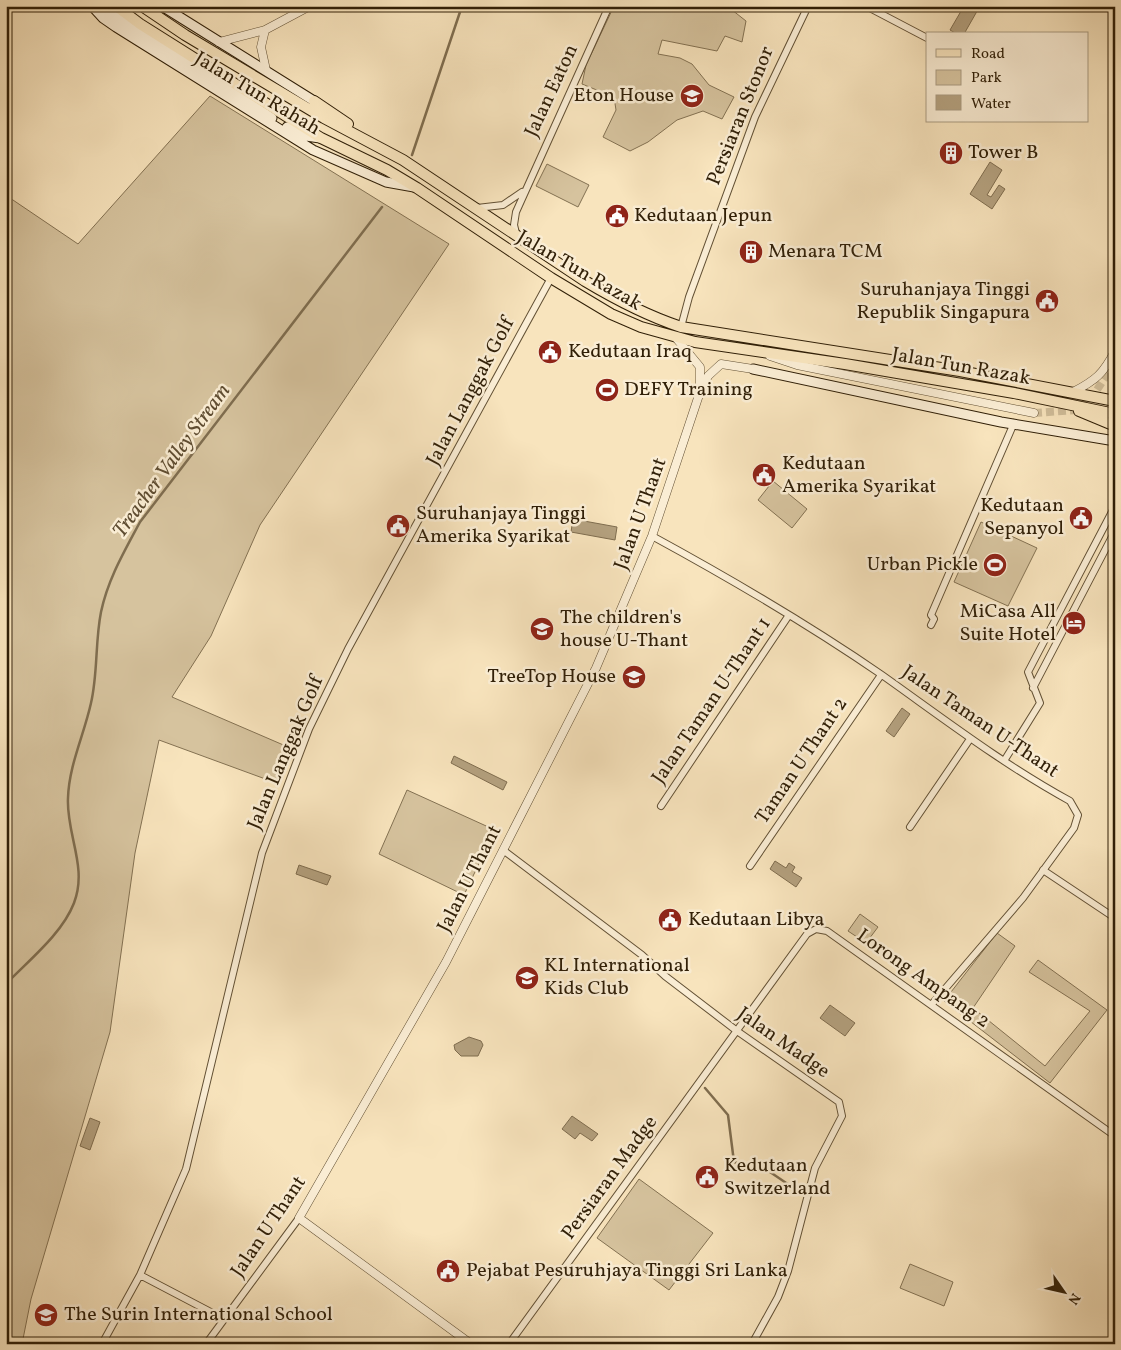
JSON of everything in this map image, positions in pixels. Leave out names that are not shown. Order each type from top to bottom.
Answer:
[{"type":"main road","name":"Jalan Tun Rahah","points":[[92,6],[103,18],[116,27],[313,150],[386,182],[417,188]]},
{"type":"main road","points":[[100,6],[292,130],[321,138]]},
{"type":"main road","name":"Jalan Tun Razak","points":[[116,6],[140,24],[321,138],[387,170],[417,188],[551,278],[611,314],[676,338],[1051,400],[1115,414]]},
{"type":"main road","name":"Jalan Tun Razak","points":[[142,6],[185,35],[324,118],[388,152],[518,238],[612,296],[682,326],[1073,392],[1115,401]]},
{"type":"main road","points":[[162,6],[314,100],[388,152]]},
{"type":"main road","name":"Jalan Tun Razak","points":[[753,369],[1014,423],[1115,441]]},
{"type":"main road","points":[[1051,400],[1115,426]]},
{"type":"street","points":[[219,42],[265,30],[310,6]]},
{"type":"street","name":"Jalan Eaton","points":[[518,238],[514,218],[609,6]]},
{"type":"street","name":"Persiaran Stonor","points":[[682,326],[689,298],[755,117],[808,6]]},
{"type":"street","points":[[866,6],[926,37]]},
{"type":"street","points":[[265,30],[261,47],[266,70]]},
{"type":"street","points":[[474,208],[509,203],[525,190]]},
{"type":"street","name":"Jalan Langgak Golf","points":[[102,1344],[140,1275],[186,1169],[262,854],[300,752],[348,649],[551,278]]},
{"type":"street","name":"Jalan U Thant","points":[[676,338],[700,367],[699,395]]},
{"type":"street","points":[[752,350],[796,365],[1034,414]]},
{"type":"street","points":[[1073,392],[1098,378],[1107,367],[1115,351]]},
{"type":"street","name":"Jalan U Thant","points":[[206,1344],[299,1218],[446,962],[596,668],[652,536],[699,395],[708,376],[717,366],[726,364],[753,369]]},
{"type":"street","points":[[930,625],[934,619],[930,615],[1014,423]]},
{"type":"street","points":[[1004,761],[1040,704],[1028,672],[1115,506]]},
{"type":"street","points":[[1033,688],[1115,531]]},
{"type":"street","name":"Jalan Taman U-Thant","points":[[652,536],[736,582],[790,615],[881,675],[970,739],[1070,802],[1076,808],[1078,815],[1074,828],[1043,870],[932,1004]]},
{"type":"street","name":"Jalan Taman U-Thant 1","points":[[662,806],[790,615]]},
{"type":"street","name":"Taman U Thant 2","points":[[750,866],[881,675]]},
{"type":"street","points":[[910,827],[970,739]]},
{"type":"street","name":"Jalan Madge","points":[[503,850],[642,955],[671,981],[737,1031],[839,1102],[842,1108],[842,1116],[815,1168],[788,1271],[778,1297],[752,1344]]},
{"type":"street","points":[[1043,870],[1115,918]]},
{"type":"street","name":"Lorong Ampang 2","points":[[737,1031],[807,934],[816,929],[827,931],[1115,1136]]},
{"type":"street","name":"Persiaran Madge","points":[[509,1344],[737,1031]]},
{"type":"street","points":[[299,1218],[471,1344]]},
{"type":"street","points":[[140,1275],[224,1319]]},
{"type":"green space","points":[[614,6],[727,6],[746,21],[742,42],[725,36],[717,51],[662,40],[658,54],[680,58],[692,64],[709,85],[734,97],[722,119],[703,111],[677,120],[648,142],[630,151],[603,137],[616,110],[614,97],[582,84],[586,65]]},
{"type":"green space","points":[[210,96],[449,244],[260,525],[211,636],[172,697],[295,750],[279,784],[159,740],[135,853],[110,1032],[31,1299],[22,1344],[6,1344],[6,180],[10,198],[78,244]]},
{"type":"green space","points":[[547,164],[589,185],[578,207],[536,186]]},
{"type":"green space","points":[[773,481],[807,509],[792,528],[758,500]]},
{"type":"green space","name":"Urban Pickle","points":[[981,522],[1037,548],[1008,606],[954,582]]},
{"type":"green space","points":[[407,790],[495,830],[464,895],[379,854]]},
{"type":"green space","points":[[860,914],[878,927],[866,943],[848,931]]},
{"type":"green space","points":[[997,933],[1015,946],[973,1008],[1045,1066],[1090,1011],[1029,972],[1038,960],[1107,1010],[1050,1083],[944,1001]]},
{"type":"green space","points":[[639,1179],[713,1233],[669,1290],[597,1238]]},
{"type":"green space","points":[[910,1264],[953,1282],[944,1306],[900,1288]]},
{"type":"water","points":[[964,6],[980,6],[965,32],[954,32],[950,30]]},
{"type":"water","points":[[990,162],[1002,170],[987,195],[991,197],[999,185],[1005,189],[992,209],[970,194]]},
{"type":"water","points":[[573,519],[617,527],[615,540],[571,532]]},
{"type":"water","points":[[902,708],[910,714],[894,737],[886,731]]},
{"type":"water","points":[[454,756],[507,782],[503,790],[451,763]]},
{"type":"water","points":[[775,861],[786,868],[789,863],[795,867],[792,872],[802,878],[796,887],[770,869]]},
{"type":"water","points":[[299,865],[331,876],[327,885],[296,874]]},
{"type":"water","points":[[830,1005],[855,1023],[845,1036],[820,1018]]},
{"type":"water","points":[[469,1037],[481,1041],[483,1045],[478,1056],[461,1056],[455,1050],[454,1045]]},
{"type":"water","points":[[572,1116],[598,1134],[592,1141],[580,1133],[575,1139],[562,1129]]},
{"type":"water","points":[[90,1118],[100,1122],[90,1150],[80,1146]]},
{"type":"waterway","name":"Treacher Valley Stream","points":[[412,155],[462,6]]},
{"type":"waterway","name":"Treacher Valley Stream","points":[[6,984],[62,925],[69,914],[78,890],[78,863],[68,811],[69,786],[93,692],[101,612],[117,566],[140,522],[382,207]]},
{"type":"waterway","points":[[705,1088],[728,1115],[734,1162],[770,1172],[798,1191]]},
{"type":"tunnel","points":[[1034,413],[1077,410],[1093,396],[1115,362]]},
{"type":"place","name":"Eton House","points":[[692,96]]},
{"type":"place","name":"Tower B","points":[[951,153]]},
{"type":"place","name":"Kedutaan Jepun","points":[[617,216]]},
{"type":"place","name":"Menara TCM","points":[[751,252]]},
{"type":"place","name":"Suruhanjaya Tinggi Republik Singapura","points":[[1047,301]]},
{"type":"place","name":"Kedutaan Iraq","points":[[550,352]]},
{"type":"place","name":"DEFY Training","points":[[607,390]]},
{"type":"place","name":"Kedutaan Amerika Syarikat","points":[[764,475]]},
{"type":"place","name":"Kedutaan Sepanyol","points":[[1081,518]]},
{"type":"place","name":"Suruhanjaya Tinggi Amerika Syarikat","points":[[398,526]]},
{"type":"place","name":"Urban Pickle","points":[[995,565]]},
{"type":"place","name":"MiCasa All Suite Hotel","points":[[1074,623]]},
{"type":"place","name":"The children's house U-Thant","points":[[542,629]]},
{"type":"place","name":"TreeTop House","points":[[634,677]]},
{"type":"place","name":"Kedutaan Libya","points":[[670,920]]},
{"type":"place","name":"KL International Kids Club","points":[[527,978]]},
{"type":"place","name":"Kedutaan Switzerland","points":[[707,1177]]},
{"type":"place","name":"Pejabat Pesuruhjaya Tinggi Sri Lanka","points":[[448,1271]]},
{"type":"place","name":"The Surin International School","points":[[46,1315]]}]
